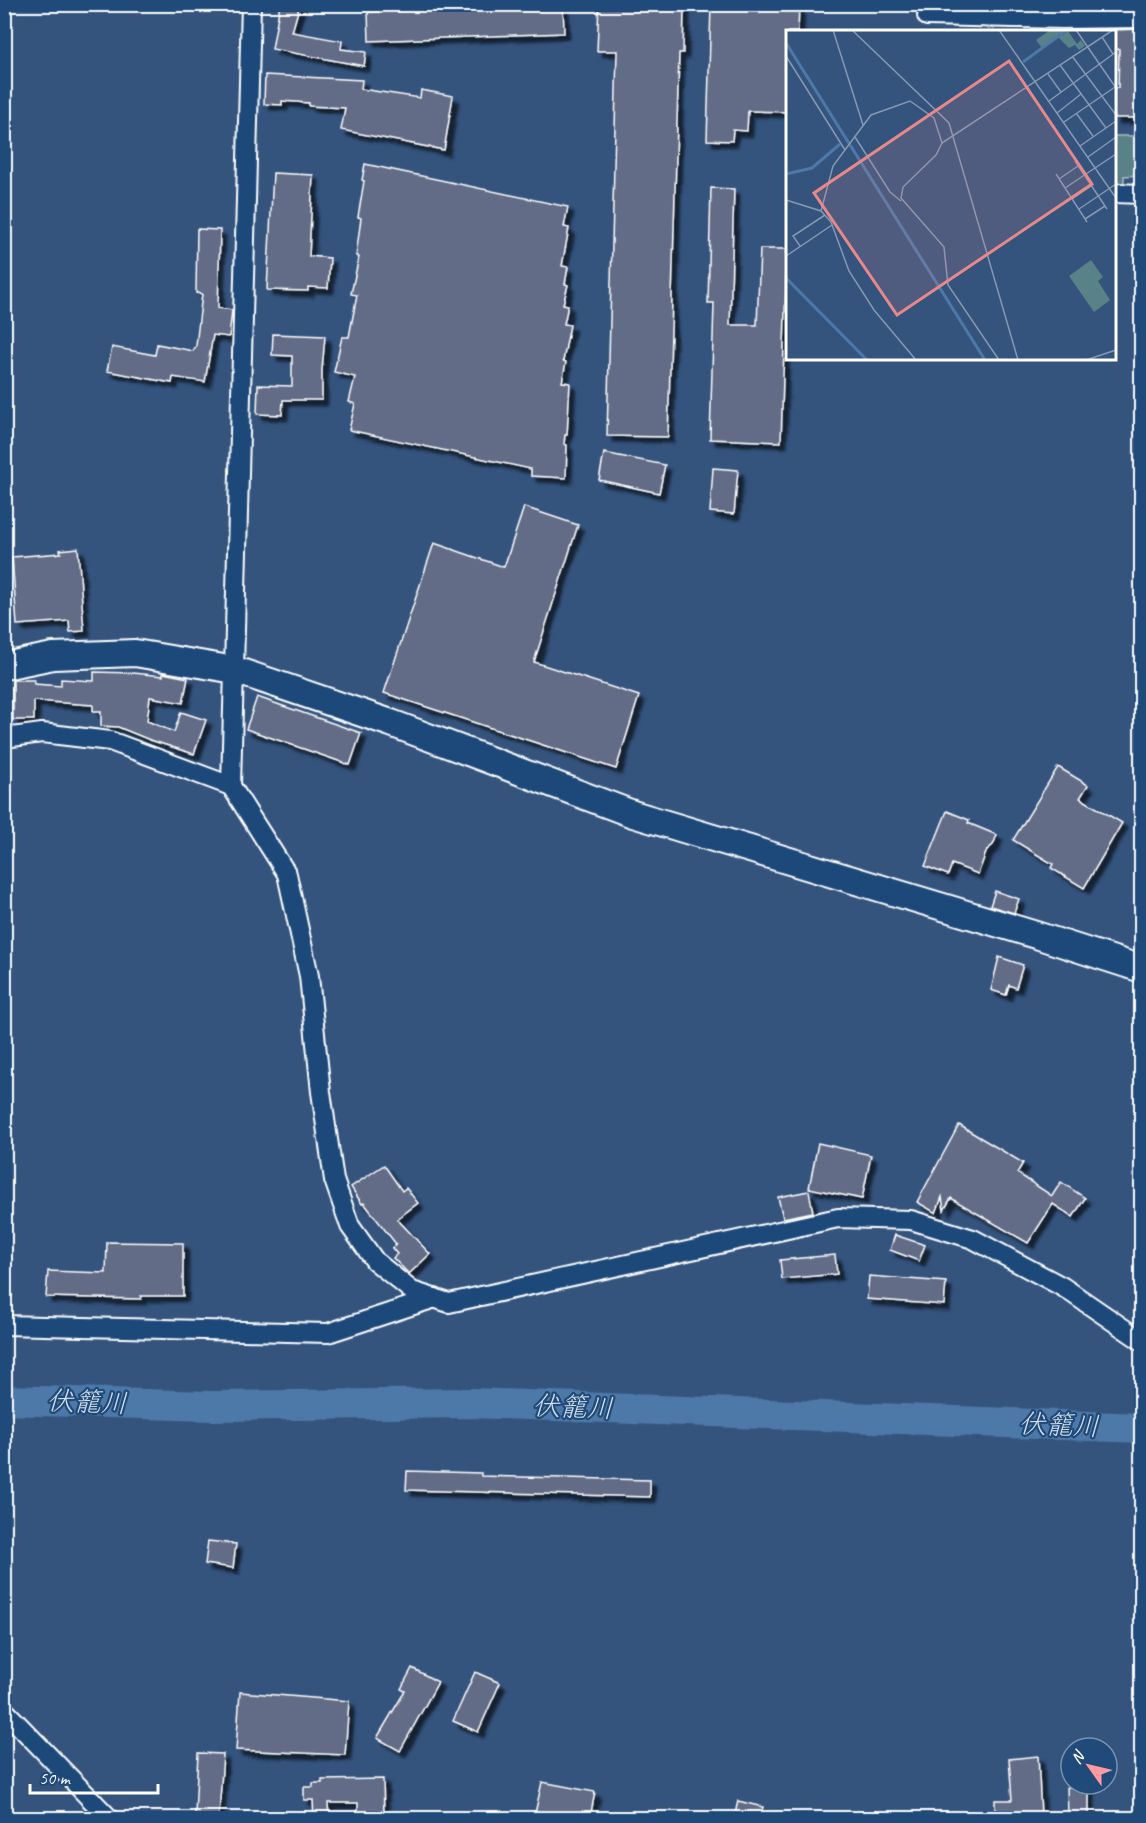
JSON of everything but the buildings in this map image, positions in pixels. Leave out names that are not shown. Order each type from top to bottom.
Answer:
[{"type":"street","points":[[251,4],[231,786],[287,874],[309,976],[321,1092],[334,1180],[350,1226],[375,1261],[412,1291],[449,1303],[838,1218],[911,1220],[973,1239],[1063,1287],[1142,1341]]},
{"type":"street","points":[[927,16],[969,24],[1062,18],[1142,18]]},
{"type":"street","points":[[1116,193],[1142,194]]},
{"type":"street","points":[[4,666],[53,656],[135,653],[235,670],[391,723],[633,814],[1142,969]]},
{"type":"street","points":[[4,738],[42,733],[110,741],[231,786]]},
{"type":"street","points":[[4,1325],[328,1333],[435,1298]]},
{"type":"street","points":[[4,1710],[109,1818]]},
{"type":"green space","points":[[1116,136],[1141,136],[1141,175],[1124,176],[1124,185],[1116,185]]},
{"type":"waterway","name":"伏籠川","points":[[4,1400],[212,1406],[472,1403],[1142,1428]]}]
